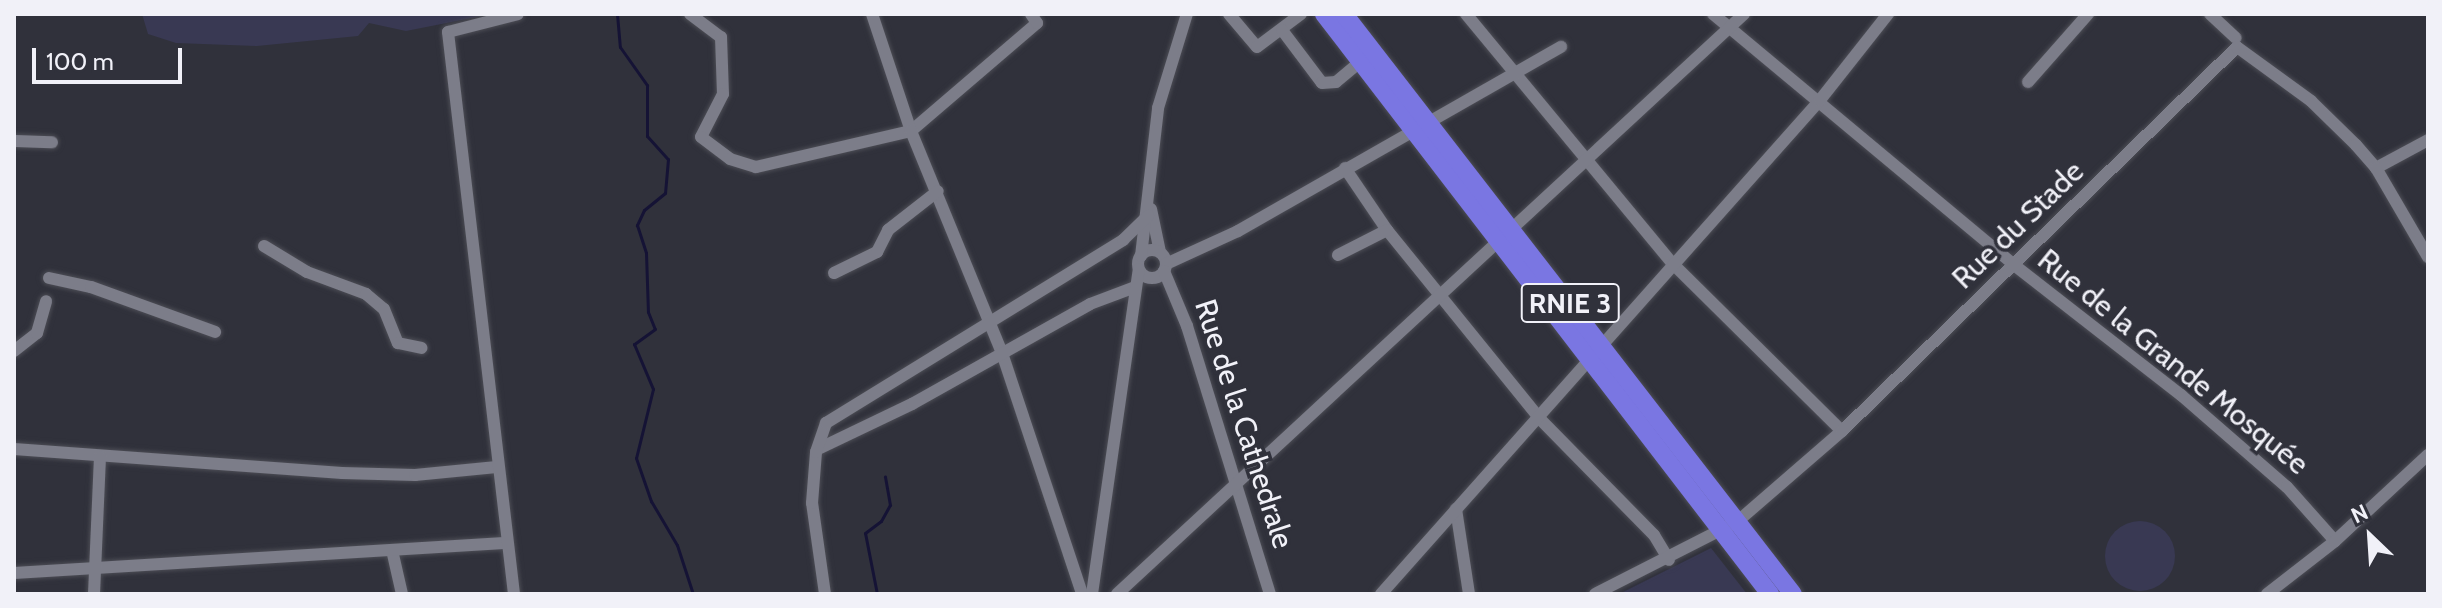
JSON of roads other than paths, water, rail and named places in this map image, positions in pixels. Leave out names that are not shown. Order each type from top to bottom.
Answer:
[{"type":"highway","name":"RNIE 3","points":[[1324,14],[1361,61],[1421,126]]},
{"type":"highway","name":"RNIE 3","points":[[1346,15],[1421,126],[1505,235],[1590,359],[1731,526],[1793,594]]},
{"type":"highway","name":"RNIE 3","points":[[1505,235],[1603,343],[1731,526],[1770,594]]},
{"type":"street","points":[[514,594],[504,543],[448,32],[490,17],[518,14]]},
{"type":"street","points":[[690,14],[721,37],[723,94],[701,137],[730,159],[756,167],[911,131],[1037,23],[1031,14]]},
{"type":"street","points":[[872,14],[911,131],[1002,353],[1082,594]]},
{"type":"street","points":[[1092,594],[1114,469],[1135,287],[1149,211],[1159,100],[1187,14]]},
{"type":"street","points":[[1229,14],[1257,47],[1301,14]]},
{"type":"street","points":[[1466,14],[1512,75],[1672,263],[1842,431]]},
{"type":"street","name":"Rue de la Grande Mosquée","points":[[1713,14],[1820,100],[2014,265],[2265,466],[2335,541]]},
{"type":"street","points":[[1117,594],[1237,487],[1441,293],[1744,14]]},
{"type":"street","points":[[1381,594],[1820,100],[1888,14]]},
{"type":"street","points":[[2028,82],[2088,14]]},
{"type":"street","points":[[2210,14],[2236,38]]},
{"type":"street","points":[[1282,30],[1322,83],[1336,82],[1361,61]]},
{"type":"street","points":[[1140,263],[1164,262],[1238,231],[1561,47]]},
{"type":"street","name":"Rue du Stade","points":[[1595,594],[1669,560],[1731,526],[1842,431],[2237,47],[2311,101],[2376,168],[2428,257]]},
{"type":"street","points":[[2376,168],[2428,140]]},
{"type":"street","points":[[14,141],[52,142]]},
{"type":"street","points":[[1345,168],[1387,230],[1539,418],[1654,535],[1669,560]]},
{"type":"street","points":[[834,273],[877,252],[888,230],[938,191]]},
{"type":"street","points":[[825,594],[813,522],[818,449],[833,415],[990,324],[1123,240],[1149,211]]},
{"type":"street","name":"Rue de la Cathedrale","points":[[1149,211],[1270,594]]},
{"type":"street","points":[[1338,255],[1387,230]]},
{"type":"street","points":[[264,246],[307,272],[366,294],[384,309],[398,343],[421,348]]},
{"type":"street","points":[[1140,263],[1154,278],[1164,262]]},
{"type":"street","points":[[49,278],[91,287],[215,332]]},
{"type":"street","points":[[818,449],[1090,304],[1135,287]]},
{"type":"street","points":[[14,351],[37,333],[46,301]]},
{"type":"street","points":[[14,449],[396,475],[497,467]]},
{"type":"street","points":[[2267,594],[2335,541],[2428,455]]},
{"type":"street","points":[[94,594],[100,457]]},
{"type":"street","points":[[1456,509],[1469,594]]},
{"type":"street","points":[[14,573],[96,570],[206,557],[321,558],[504,543]]},
{"type":"street","points":[[392,550],[402,594]]},
{"type":"waterway","points":[[617,14],[620,47],[647,85],[647,136],[668,159],[665,193],[644,210],[637,225],[646,253],[648,312],[655,329],[634,344],[653,389],[636,458],[651,501],[677,545],[693,594]]},
{"type":"waterway","points":[[877,594],[865,533],[881,521],[890,505],[885,476]]}]
